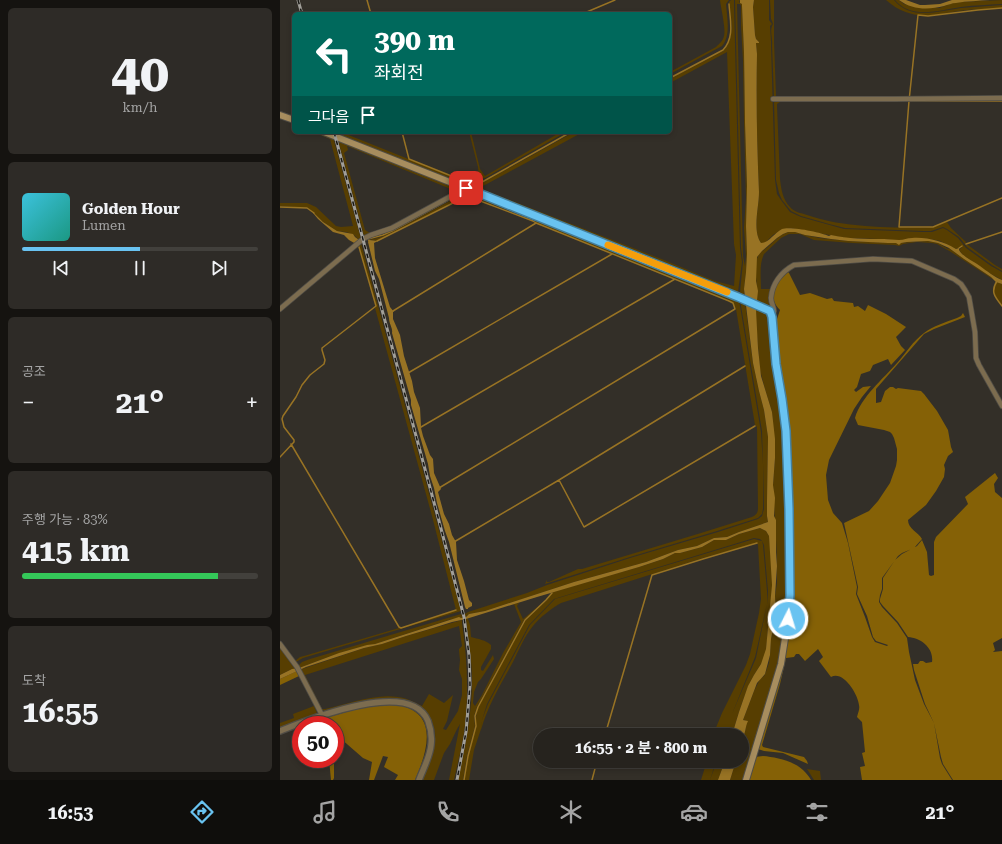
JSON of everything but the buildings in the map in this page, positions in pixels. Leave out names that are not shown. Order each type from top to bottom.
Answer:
[{"type":"main road","points":[[280,115],[292,119]]},
{"type":"main road","points":[[329,134],[741,298],[770,311],[786,431],[790,595],[786,632],[780,664],[746,780]]},
{"type":"street","points":[[773,99],[1002,98]]},
{"type":"street","points":[[280,309],[363,239],[392,228],[447,200],[466,188]]},
{"type":"street","points":[[772,317],[774,310],[771,298],[775,284],[783,273],[794,265],[873,259],[912,261],[954,279],[961,284],[965,290],[969,297],[973,317],[976,358],[1002,406]]},
{"type":"street","points":[[280,644],[298,670],[322,715]]},
{"type":"street","points":[[280,731],[322,715],[365,704],[400,702],[417,708],[427,718],[431,729],[431,745],[419,780]]},
{"type":"shaded area","points":[[720,0],[729,0],[726,4],[728,21],[727,37],[722,46],[672,73],[672,71],[716,47],[722,41],[724,29]]},
{"type":"shaded area","points":[[734,0],[740,248],[742,262],[738,292],[473,187],[570,134],[579,134],[483,186],[484,190],[715,281],[734,286],[736,255],[734,244],[727,52],[672,82],[672,78],[723,51],[730,39],[732,27],[729,2]]},
{"type":"shaded area","points":[[735,0],[740,0],[739,2],[742,4],[744,53],[747,254],[744,294],[741,294],[740,292],[743,262],[741,248]],"holes":[[[737,4],[740,4],[743,61],[746,198],[744,228],[746,257],[745,266],[743,256]]]},
{"type":"shaded area","points":[[740,0],[754,0],[755,35],[759,42],[756,43],[759,192],[756,225],[758,238],[761,243],[764,243],[779,231],[786,228],[805,230],[829,236],[850,238],[899,240],[912,238],[929,239],[956,249],[959,248],[959,250],[966,257],[993,276],[1002,280],[1002,284],[996,282],[949,248],[938,243],[928,241],[907,242],[899,245],[896,243],[848,241],[788,232],[777,238],[757,257],[756,281],[758,291],[756,310],[758,348],[761,376],[772,412],[775,439],[773,485],[775,498],[774,516],[776,520],[776,613],[771,639],[770,655],[765,674],[757,683],[743,720],[748,721],[746,728],[734,728],[748,686],[761,664],[766,649],[772,585],[769,536],[766,531],[760,528],[739,534],[726,540],[714,540],[702,547],[675,553],[663,559],[639,567],[382,644],[364,648],[306,667],[280,679],[280,675],[292,669],[299,668],[339,653],[375,644],[459,617],[466,617],[469,614],[485,611],[574,582],[646,562],[678,550],[697,546],[714,538],[727,537],[768,522],[768,437],[764,410],[753,363],[744,289],[747,254],[747,186],[744,53],[742,4],[740,3]]},
{"type":"shaded area","points":[[754,0],[769,0],[769,20],[772,24],[770,26],[775,180],[777,194],[790,212],[801,217],[844,229],[932,232],[943,228],[958,238],[966,248],[1002,272],[1002,280],[987,272],[963,255],[959,250],[962,246],[956,249],[940,241],[930,239],[910,238],[906,240],[892,240],[846,238],[790,228],[781,230],[765,243],[761,243],[758,238],[756,225],[759,192],[756,43],[759,42],[755,35]]},
{"type":"shaded area","points":[[770,0],[774,0],[776,96],[781,98],[774,98],[771,32],[773,24],[771,19]]},
{"type":"shaded area","points":[[886,0],[894,0],[909,11],[917,13],[1002,5],[1002,8],[921,15],[903,11]]},
{"type":"shaded area","points":[[895,0],[899,0],[904,4],[911,6],[939,8],[960,2],[1002,0],[1002,4],[966,6],[917,12],[909,10]]},
{"type":"shaded area","points":[[899,0],[906,0],[920,5],[925,5],[940,4],[952,0],[990,0],[969,1],[938,7],[921,8],[909,6]]},
{"type":"shaded area","points":[[783,100],[777,104],[780,179],[784,198],[792,209],[821,219],[850,225],[925,228],[934,227],[947,222],[951,228],[966,242],[966,245],[1002,269],[1002,271],[967,247],[959,237],[943,227],[931,231],[845,228],[801,216],[791,211],[782,200],[776,180],[774,101]]},
{"type":"shaded area","points":[[318,134],[325,134],[333,137],[361,239],[359,240],[354,235],[337,231],[323,222],[308,208],[280,206],[280,203],[307,203],[316,207],[336,226],[353,226],[330,139]]},
{"type":"shaded area","points":[[338,134],[346,134],[471,184],[467,186]]},
{"type":"shaded area","points":[[470,134],[471,134],[480,169],[485,176],[558,134],[562,134],[485,178],[479,179],[478,167]]},
{"type":"shaded area","points":[[338,140],[456,187],[458,191],[451,195],[454,191],[453,190],[347,146],[348,150],[344,153],[365,230],[370,233],[364,236]]},
{"type":"shaded area","points":[[466,191],[739,300],[761,432],[763,509],[762,514],[758,518],[545,584],[547,580],[547,582],[549,582],[578,569],[701,533],[752,517],[756,514],[758,511],[757,427],[755,425],[736,309],[733,303],[729,300],[536,223],[534,220],[467,195],[378,241],[369,240],[392,232],[465,193],[464,192]]},
{"type":"shaded area","points":[[313,213],[337,231],[353,234],[359,240],[356,244],[344,235],[333,232]]},
{"type":"shaded area","points":[[788,232],[848,241],[896,243],[928,241],[938,243],[948,249],[949,248],[994,280],[937,244],[917,242],[899,246],[852,243],[814,240],[800,234],[789,234],[781,238],[764,254],[761,262],[761,289],[772,289],[773,310],[771,311],[757,300],[757,260],[762,251]]},
{"type":"shaded area","points":[[369,240],[378,241],[374,243],[375,258],[390,307],[394,312],[393,319],[400,335],[404,356],[420,408],[421,428],[430,455],[433,459],[434,473],[441,489],[438,492],[444,514],[456,542],[457,560],[469,600],[472,603],[472,606],[468,609],[465,607],[449,542],[437,503],[379,279],[375,271],[368,242]]},
{"type":"shaded area","points":[[361,243],[461,611],[303,658],[296,662],[295,661],[300,657],[456,610],[359,247]]},
{"type":"shaded area","points":[[788,272],[800,295],[810,293],[827,299],[832,298],[834,301],[853,303],[854,307],[858,306],[865,311],[868,305],[886,314],[906,327],[896,337],[905,350],[891,365],[888,359],[873,365],[870,371],[861,374],[857,387],[854,390],[856,392],[863,387],[871,386],[854,409],[829,460],[826,475],[828,500],[833,513],[842,523],[848,543],[857,587],[856,594],[872,637],[875,642],[887,646],[888,645],[876,641],[873,637],[867,616],[857,594],[858,587],[844,523],[869,511],[878,501],[890,483],[896,466],[897,449],[894,438],[890,432],[858,425],[855,418],[867,396],[920,336],[935,326],[957,318],[963,313],[965,317],[924,334],[876,389],[876,403],[881,402],[885,391],[890,387],[896,389],[921,391],[937,411],[948,430],[953,452],[948,456],[944,465],[944,477],[936,491],[926,505],[908,520],[911,528],[922,539],[914,548],[898,556],[882,578],[882,589],[879,602],[897,623],[907,638],[915,680],[924,704],[934,723],[942,764],[952,780],[862,780],[860,767],[865,766],[862,753],[865,752],[862,722],[857,717],[859,708],[858,700],[853,689],[845,680],[836,676],[831,677],[819,661],[823,657],[818,649],[805,661],[799,654],[796,654],[794,657],[786,658],[762,745],[763,747],[804,757],[808,764],[783,753],[758,749],[788,632],[791,502],[775,325],[780,310],[775,303],[773,293],[776,285]]},
{"type":"shaded area","points":[[997,282],[1002,284],[1002,305],[996,297],[994,291]]},
{"type":"shaded area","points":[[740,300],[745,302],[753,363],[764,410],[768,437],[768,522],[727,537],[714,538],[697,546],[678,550],[646,562],[574,582],[485,611],[469,614],[465,617],[465,614],[468,612],[547,585],[630,558],[718,532],[758,519],[762,516],[764,509],[762,431]]},
{"type":"shaded area","points":[[756,307],[764,311],[767,316],[770,351],[783,428],[786,481],[787,601],[784,633],[779,661],[749,760],[749,728],[746,728],[747,721],[743,720],[754,691],[760,679],[764,676],[769,663],[771,639],[776,613],[775,596],[777,583],[773,485],[775,458],[772,412],[760,370]]},
{"type":"shaded area","points":[[995,473],[998,478],[994,484],[995,492],[1002,498],[1002,638],[993,643],[995,650],[993,652],[1002,651],[1002,780],[953,780],[943,764],[934,723],[925,704],[914,670],[913,664],[918,664],[920,661],[926,663],[932,662],[931,652],[926,645],[918,639],[908,637],[898,622],[880,602],[880,599],[883,589],[883,578],[895,560],[902,554],[917,546],[922,540],[927,552],[929,575],[934,575],[934,542],[936,537],[968,504],[965,497]]},
{"type":"shaded area","points":[[760,528],[766,531],[769,536],[772,567],[772,596],[765,656],[746,691],[734,728],[727,728],[756,658],[767,604],[768,591],[764,545],[760,539],[754,538],[554,599],[529,625],[487,704],[474,750],[469,780],[464,780],[468,756],[476,727],[478,707],[525,621],[547,600],[553,592],[642,566],[675,553],[702,547],[714,540],[726,540],[739,534]]},
{"type":"shaded area","points":[[754,539],[762,541],[767,604],[755,657],[727,728],[716,728],[746,665],[750,654],[759,613],[761,599],[757,543],[703,558],[561,603],[553,608],[539,619],[527,635],[491,703],[481,730],[482,720],[488,704],[530,625],[555,599]]},
{"type":"shaded area","points":[[546,600],[524,620],[477,707],[474,716],[475,726],[467,756],[463,780],[458,780],[468,730],[472,693],[471,665],[466,619],[468,619],[470,625],[471,637],[491,645],[491,649],[481,667],[481,670],[483,671],[493,655],[494,659],[478,682],[474,692],[473,703],[475,706],[521,622],[514,604],[519,603],[517,606],[523,619]]},
{"type":"shaded area","points":[[461,614],[463,618],[452,619],[375,644],[346,651],[299,668],[298,666],[302,662],[310,659]]},
{"type":"shaded area","points":[[462,620],[466,661],[467,700],[464,732],[454,780],[449,780],[460,724],[444,753],[434,780],[421,780],[431,757],[435,733],[430,718],[418,706],[395,698],[380,698],[326,711],[321,710],[299,670],[364,648]],"holes":[[[459,626],[462,646],[459,649],[459,670],[462,679],[462,695],[458,711],[446,730],[443,729],[447,721],[453,695],[444,703],[429,694],[422,706],[404,698],[380,696],[322,709],[305,675]]]},
{"type":"shaded area","points":[[280,648],[295,669],[280,675]]},
{"type":"shaded area","points":[[297,671],[299,676],[280,685],[280,679]]},
{"type":"shaded area","points":[[382,704],[392,704],[411,709],[420,716],[425,725],[427,735],[423,758],[415,780],[395,780],[398,775],[384,767],[388,757],[383,756],[374,780],[369,780],[372,762],[363,758],[344,741],[344,716],[332,716]]},
{"type":"shaded area","points":[[314,706],[317,713],[311,716],[294,716],[293,714]]},
{"type":"shaded area","points":[[292,719],[292,723],[280,728],[280,723]]},
{"type":"shaded area","points":[[763,756],[779,758],[795,764],[803,770],[811,780],[748,780],[755,757]]},
{"type":"shaded area","points":[[330,768],[334,768],[334,778],[331,780]]},
{"type":"shaded area","points":[[705,768],[714,768],[710,780],[701,780]]},
{"type":"shaded area","points":[[714,768],[722,768],[718,780],[710,780]]},
{"type":"shaded area","points":[[722,768],[734,768],[730,780],[718,780]]},
{"type":"shaded area","points":[[734,768],[747,768],[743,780],[730,780]]},
{"type":"shaded area","points":[[807,769],[820,771],[821,780],[814,780]]},
{"type":"waterway","points":[[367,0],[370,12]]},
{"type":"waterway","points":[[587,12],[615,0]]},
{"type":"waterway","points":[[672,77],[723,50],[727,45],[731,28],[729,4]]},
{"type":"waterway","points":[[1002,8],[928,16],[918,15],[909,101],[899,227],[933,227],[1002,198]]},
{"type":"waterway","points":[[910,101],[1002,101]]},
{"type":"waterway","points":[[403,134],[409,159],[469,183]]},
{"type":"waterway","points":[[475,186],[567,134]]},
{"type":"waterway","points":[[369,241],[368,239],[392,231],[463,192]]},
{"type":"waterway","points":[[377,241],[467,196],[533,221],[729,301],[733,303],[735,309],[439,488]]},
{"type":"waterway","points":[[280,207],[307,208],[314,213]]},
{"type":"waterway","points":[[393,311],[536,223]]},
{"type":"waterway","points":[[966,244],[1002,232]]},
{"type":"waterway","points":[[280,457],[294,442],[284,427],[282,419],[283,416],[302,385],[310,375],[324,364],[325,360],[322,348],[376,306],[359,247]]},
{"type":"waterway","points":[[408,373],[612,254]]},
{"type":"waterway","points":[[421,427],[675,279]]},
{"type":"waterway","points":[[997,281],[994,288],[994,294],[1002,306]]},
{"type":"waterway","points":[[454,542],[559,480],[745,366]]},
{"type":"waterway","points":[[559,480],[584,527],[755,426]]},
{"type":"waterway","points":[[291,444],[399,627],[401,628],[456,610]]},
{"type":"waterway","points":[[607,728],[652,575],[757,543]]},
{"type":"waterway","points":[[464,780],[468,756],[476,726],[475,716],[478,707],[525,620],[552,593]]},
{"type":"waterway","points":[[592,780],[595,768]]},
{"type":"railway","points":[[298,0],[301,12]]},
{"type":"railway","points":[[335,134],[464,617],[469,655],[470,685],[466,732],[457,780]]},
{"type":"slow traffic","points":[[608,245],[727,292]]},
{"type":"route","points":[[466,188],[770,311],[786,431],[790,595],[788,619]]}]
